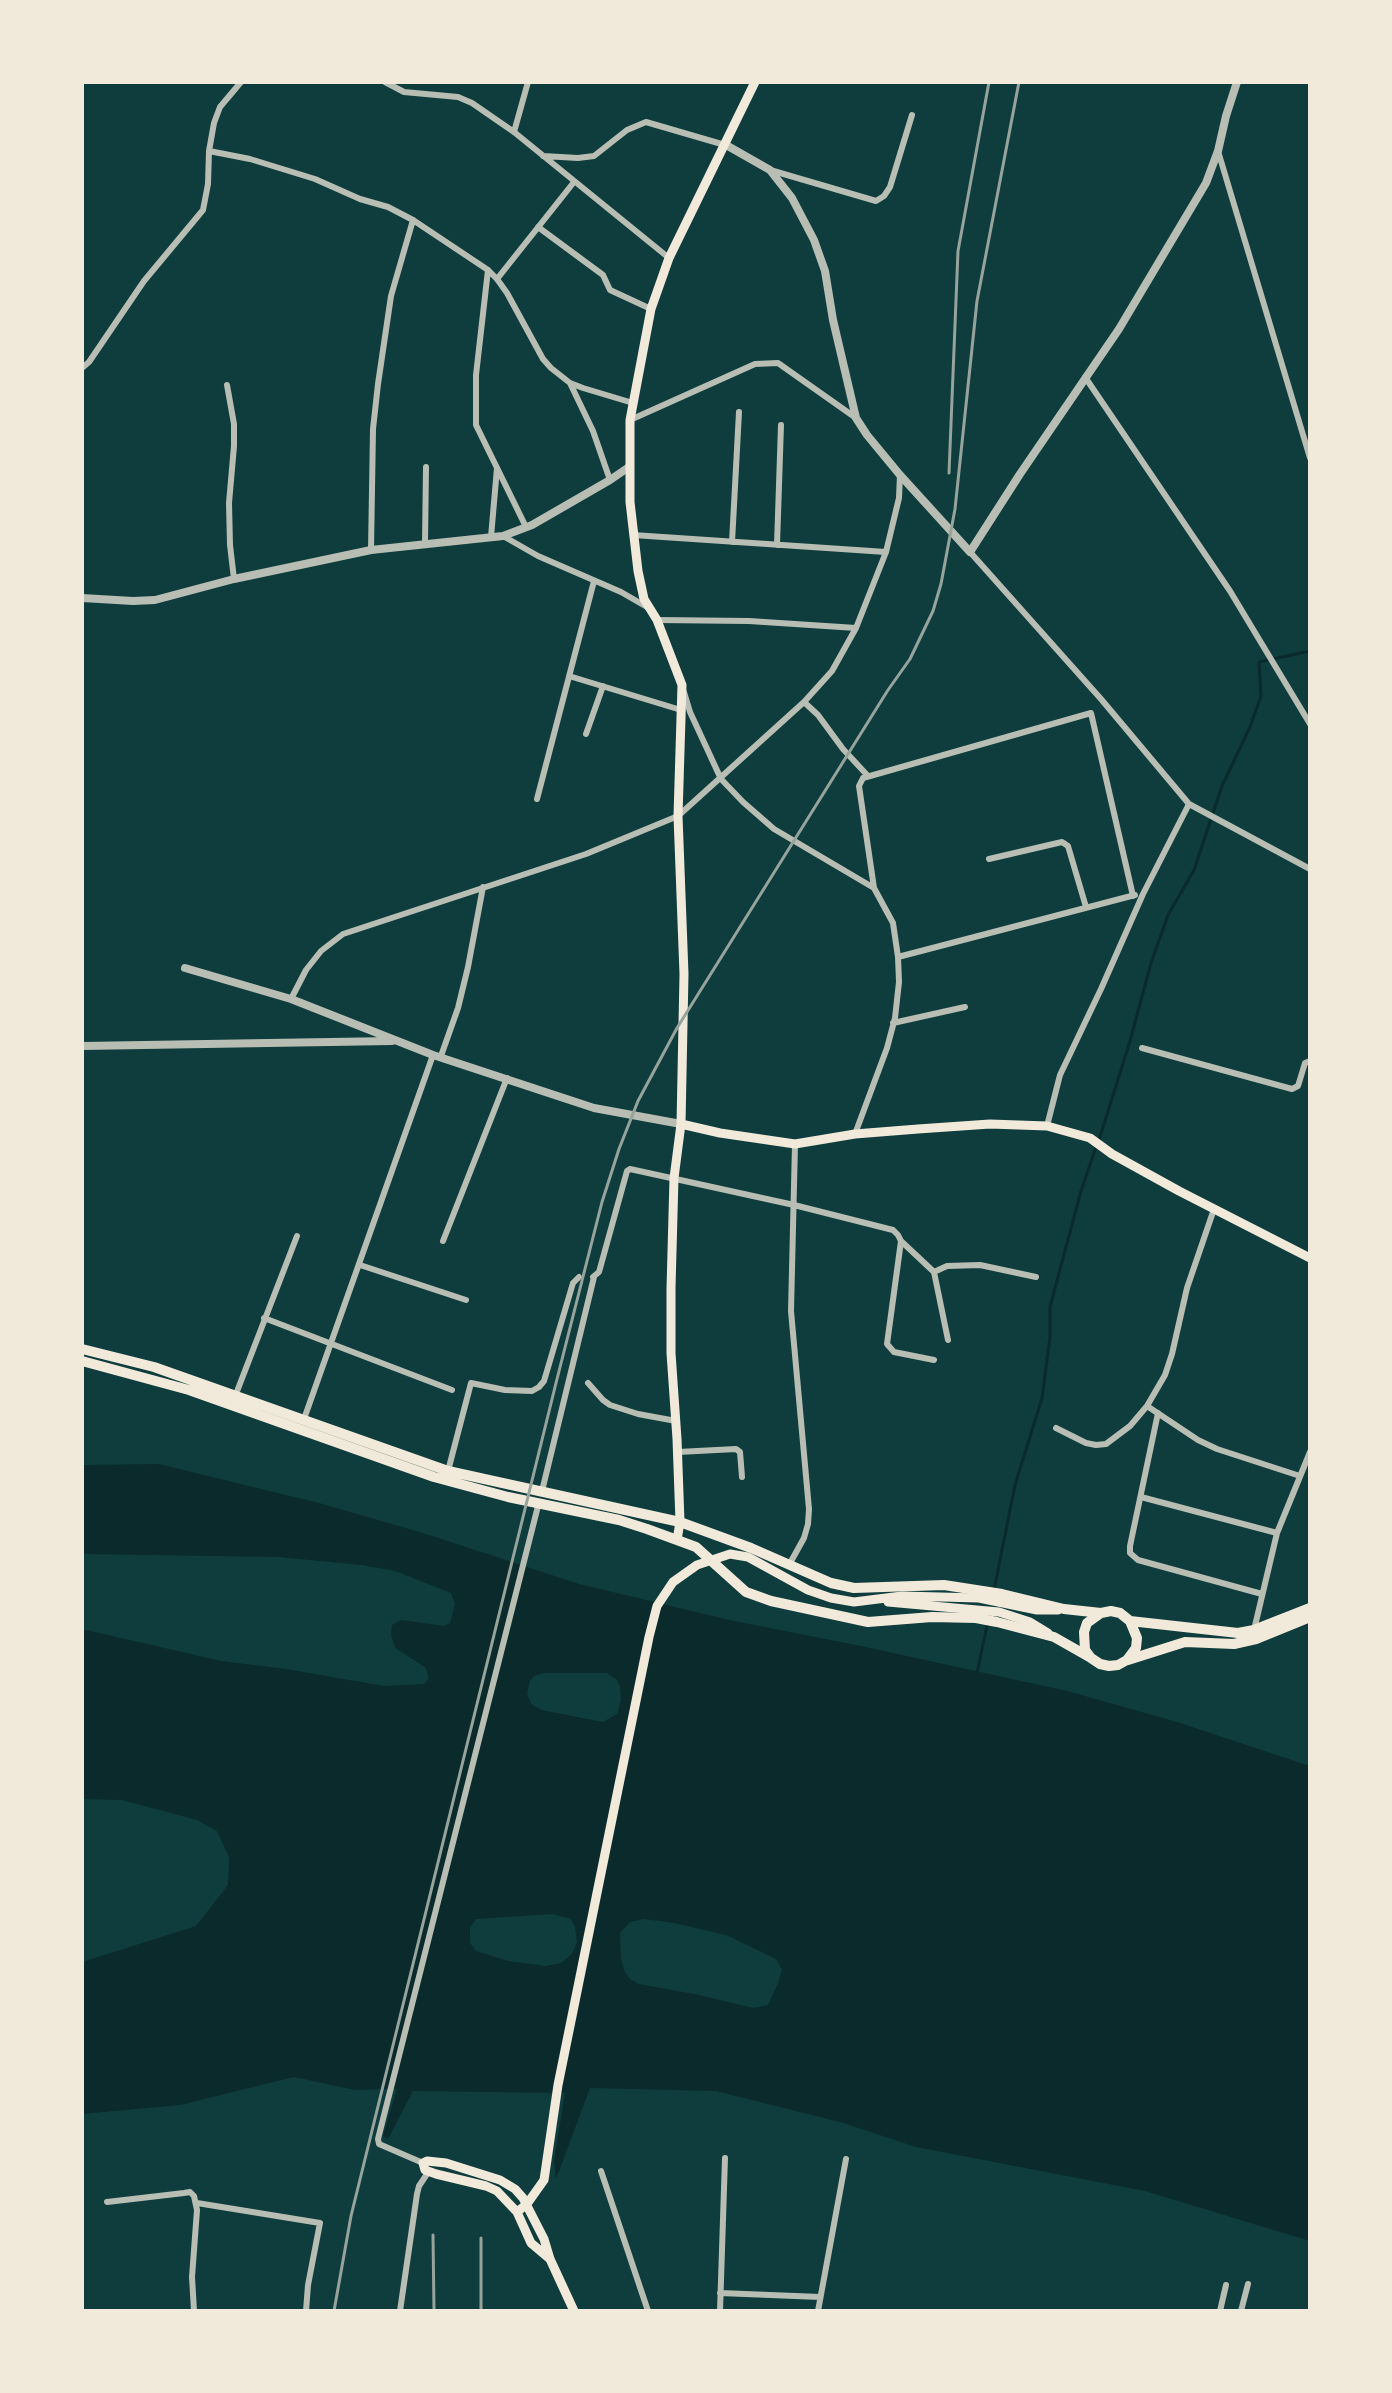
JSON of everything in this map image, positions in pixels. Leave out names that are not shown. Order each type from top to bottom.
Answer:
[{"type":"main road","points":[[677,1540],[680,1522],[678,1452],[671,1353],[674,1178],[681,1124],[684,974],[678,816],[682,685],[657,620],[644,599],[633,535],[630,420],[651,309],[669,258],[755,82]]},
{"type":"main road","points":[[681,1124],[795,1144],[855,1134],[990,1124],[1047,1126],[1090,1138],[1112,1154],[1310,1258]]},
{"type":"main road","points":[[82,1349],[154,1367],[236,1394],[448,1471],[680,1522],[751,1548],[831,1583],[854,1588],[944,1585],[979,1604],[1000,1607],[1100,1664],[1109,1666],[1185,1642],[1234,1644],[1256,1639],[1310,1617]]},
{"type":"main road","points":[[82,1361],[189,1390],[434,1477],[508,1497],[619,1520],[677,1540],[705,1553],[746,1592],[771,1601],[868,1622],[932,1617],[979,1604]]},
{"type":"main road","points":[[517,2212],[527,2204],[544,2180],[558,2085],[649,1637],[657,1606],[673,1582],[697,1565],[721,1556],[748,1557],[808,1590],[854,1602],[1111,1611],[1120,1613],[1135,1629],[1136,1648],[1127,1660]]},
{"type":"main road","points":[[1130,1621],[1227,1633],[1254,1630],[1310,1608]]},
{"type":"main road","points":[[1091,1658],[1085,1650],[1084,1632],[1087,1623],[1101,1613]]},
{"type":"main road","points":[[426,2167],[479,2179],[500,2180],[515,2189],[527,2204],[544,2239],[574,2311]]},
{"type":"main road","points":[[479,2179],[497,2191],[517,2212],[531,2243],[550,2259]]},
{"type":"street","points":[[82,368],[144,281],[203,210],[214,123],[220,107],[241,82]]},
{"type":"street","points":[[385,82],[404,92],[464,99],[514,132],[669,258]]},
{"type":"street","points":[[514,132],[528,82]]},
{"type":"street","points":[[970,552],[1119,329],[1206,183],[1237,82]]},
{"type":"street","points":[[543,156],[594,156],[627,130],[646,122],[726,145],[770,170],[876,201],[890,187],[912,115]]},
{"type":"street","points":[[209,151],[250,159],[315,179],[360,199],[388,207],[488,270],[507,293],[543,359],[570,383],[593,431],[610,480]]},
{"type":"street","points":[[1218,151],[1310,458]]},
{"type":"street","points":[[770,170],[792,198],[814,240],[825,271],[856,418],[867,435],[1101,699],[1189,804],[1310,869]]},
{"type":"street","points":[[497,279],[574,182]]},
{"type":"street","points":[[371,550],[373,429],[378,384],[391,296],[413,220]]},
{"type":"street","points":[[538,227],[603,275],[610,290],[651,309]]},
{"type":"street","points":[[488,270],[475,409],[479,435],[526,527]]},
{"type":"street","points":[[630,420],[755,364],[778,363],[856,418]]},
{"type":"street","points":[[1085,377],[1230,591],[1310,724]]},
{"type":"street","points":[[570,383],[633,403]]},
{"type":"street","points":[[227,385],[234,424],[229,514],[234,579]]},
{"type":"street","points":[[732,542],[739,412]]},
{"type":"street","points":[[777,545],[781,425]]},
{"type":"street","points":[[425,543],[426,467]]},
{"type":"street","points":[[82,598],[155,600],[234,579],[371,550],[503,536],[526,527],[629,467]]},
{"type":"street","points":[[491,537],[497,468]]},
{"type":"street","points":[[291,999],[321,951],[343,934],[586,854],[678,816],[804,702],[832,671],[856,628],[886,552],[899,498],[900,475]]},
{"type":"street","points":[[633,535],[886,552]]},
{"type":"street","points":[[503,536],[538,556],[621,592],[651,609]]},
{"type":"street","points":[[537,799],[594,581]]},
{"type":"street","points":[[657,620],[749,621],[856,628]]},
{"type":"street","points":[[569,676],[681,710]]},
{"type":"street","points":[[682,685],[690,712],[721,779],[774,829],[874,888]]},
{"type":"street","points":[[586,734],[603,686]]},
{"type":"street","points":[[855,1134],[887,1048],[899,982],[890,916],[874,888],[859,781],[1091,713],[1101,699]]},
{"type":"street","points":[[804,702],[868,776]]},
{"type":"street","points":[[1091,713],[1133,896]]},
{"type":"street","points":[[1047,1126],[1060,1075],[1143,894],[1189,804]]},
{"type":"street","points":[[989,859],[1062,842],[1068,846],[1086,907]]},
{"type":"street","points":[[304,1419],[437,1056],[458,1008],[483,887]]},
{"type":"street","points":[[898,957],[1143,894]]},
{"type":"street","points":[[185,968],[291,999],[437,1056],[594,1108],[681,1124]]},
{"type":"street","points":[[893,1023],[965,1007]]},
{"type":"street","points":[[82,1046],[397,1041]]},
{"type":"street","points":[[1142,1048],[1292,1089],[1298,1086],[1305,1063],[1310,1061]]},
{"type":"street","points":[[443,1241],[507,1078]]},
{"type":"street","points":[[789,1565],[804,1538],[809,1509],[791,1311],[795,1144]]},
{"type":"street","points":[[400,2311],[417,2194],[426,2167],[379,2144],[378,2139],[549,1466],[592,1278],[599,1272],[627,1171],[636,1169],[893,1230],[934,1272],[948,1340]]},
{"type":"street","points":[[1056,1428],[1086,1443],[1106,1444],[1130,1426],[1147,1406],[1165,1375],[1187,1288],[1214,1209]]},
{"type":"street","points":[[236,1394],[297,1236]]},
{"type":"street","points":[[901,1241],[887,1344],[894,1352],[934,1360]]},
{"type":"street","points":[[360,1265],[466,1300]]},
{"type":"street","points":[[934,1272],[947,1266],[980,1265],[1036,1277]]},
{"type":"street","points":[[448,1471],[471,1383],[505,1390],[532,1391],[539,1387],[544,1381],[573,1283],[579,1277]]},
{"type":"street","points":[[264,1318],[452,1390]]},
{"type":"street","points":[[588,1383],[610,1405],[676,1421]]},
{"type":"street","points":[[1147,1406],[1217,1449],[1300,1476]]},
{"type":"street","points":[[1158,1413],[1130,1553],[1134,1557],[1262,1594]]},
{"type":"street","points":[[678,1452],[736,1449],[740,1452],[742,1477]]},
{"type":"street","points":[[1254,1630],[1277,1533],[1309,1454]]},
{"type":"street","points":[[1141,1497],[1277,1533]]},
{"type":"street","points":[[720,2311],[725,2158]]},
{"type":"street","points":[[818,2311],[846,2159]]},
{"type":"street","points":[[601,2171],[648,2311]]},
{"type":"street","points":[[107,2202],[190,2192],[194,2196],[197,2203],[192,2277],[194,2311]]},
{"type":"street","points":[[197,2203],[320,2223],[306,2311]]},
{"type":"street","points":[[1241,2311],[1248,2284]]},
{"type":"street","points":[[1220,2311],[1226,2285]]},
{"type":"street","points":[[720,2293],[820,2297]]},
{"type":"water","points":[[159,1464],[319,1503],[579,1584],[734,1621],[1067,1691],[1177,1722],[1310,1766],[1310,2241],[1145,2191],[916,2147],[840,2122],[716,2091],[590,2088],[556,2179],[554,2161],[565,2093],[413,2091],[388,2139],[383,2136],[397,2089],[355,2090],[294,2077],[180,2105],[82,2114],[82,1962],[196,1926],[228,1885],[229,1857],[217,1831],[197,1820],[122,1800],[82,1799],[82,1629],[221,1661],[384,1686],[424,1684],[429,1678],[425,1667],[395,1648],[392,1625],[401,1620],[445,1626],[450,1623],[455,1604],[451,1593],[395,1571],[362,1565],[279,1557],[82,1554],[82,1465]],"holes":[[[544,1673],[607,1673],[617,1680],[620,1687],[621,1700],[617,1714],[603,1722],[542,1710],[532,1705],[527,1694],[530,1681]],[[552,1914],[571,1919],[577,1942],[572,1954],[561,1963],[546,1966],[508,1961],[476,1951],[470,1943],[470,1928],[476,1919]],[[644,1919],[674,1923],[726,1935],[776,1959],[782,1970],[768,2005],[754,2008],[639,1984],[630,1979],[621,1959],[620,1933],[630,1922]]]},
{"type":"waterway","points":[[1099,1140],[1168,915],[1194,870],[1222,786],[1261,696],[1259,662],[1310,651]]},
{"type":"waterway","points":[[994,1590],[1015,1485],[1042,1398],[1050,1337],[1050,1307],[1096,1147]]},
{"type":"waterway","points":[[977,1673],[988,1621]]},
{"type":"railway","points":[[949,473],[958,251],[989,82]]},
{"type":"railway","points":[[334,2311],[351,2216],[556,1383],[602,1202],[619,1149],[638,1101],[677,1028],[910,659],[933,611],[955,509],[977,301],[1019,82]]},
{"type":"railway","points":[[433,2235],[434,2311]]},
{"type":"railway","points":[[481,2238],[481,2311]]}]
